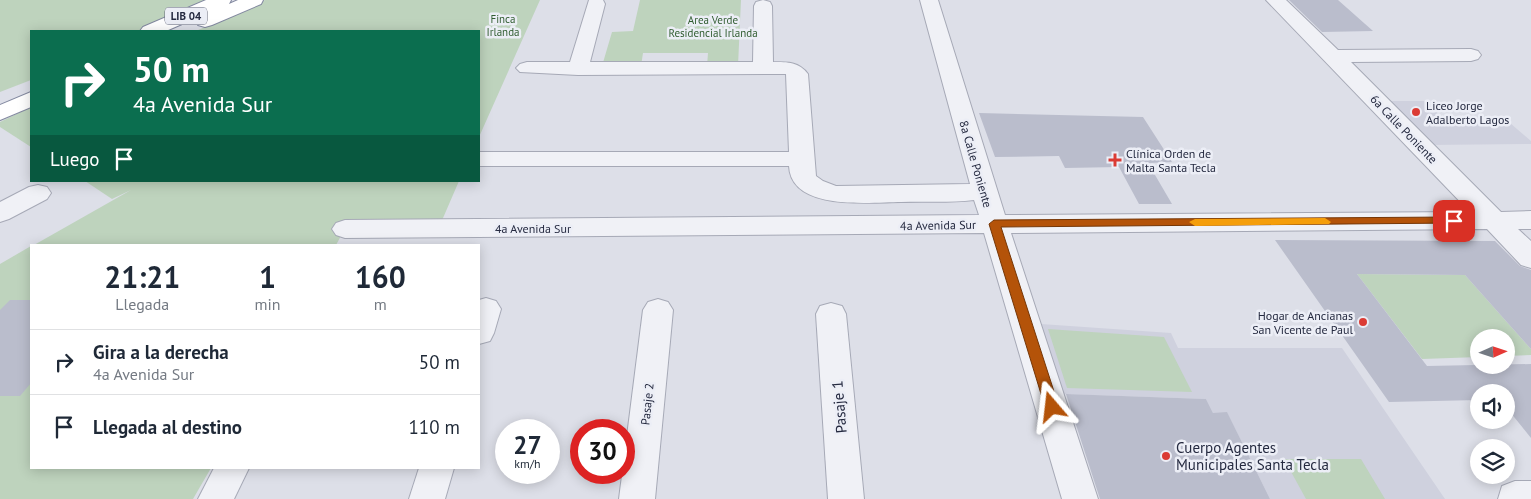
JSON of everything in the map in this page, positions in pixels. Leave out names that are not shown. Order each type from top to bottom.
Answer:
[{"type":"highway","name":"LIB 04","points":[[152,30],[222,0]]},
{"type":"highway","name":"LIB 04","points":[[186,30],[254,0]]},
{"type":"highway","points":[[0,97],[30,83]]},
{"type":"highway","points":[[0,113],[30,99]]},
{"type":"street","name":"8a Calle Poniente","points":[[929,0],[994,224],[1080,499]]},
{"type":"street","name":"6a Calle Poniente","points":[[1275,0],[1333,56],[1531,258]]},
{"type":"street","points":[[578,69],[596,4]]},
{"type":"street","points":[[763,6],[763,68]]},
{"type":"street","points":[[1333,56],[1471,55]]},
{"type":"street","points":[[527,68],[787,68],[794,70],[796,74],[802,174],[806,180],[823,191],[834,194],[964,193],[984,190]]},
{"type":"street","points":[[480,159],[801,158]]},
{"type":"street","points":[[0,213],[38,193]]},
{"type":"street","name":"4a Avenida Sur","points":[[345,229],[1531,220]]},
{"type":"street","name":"Pasaje 2","points":[[637,499],[658,310]]},
{"type":"street","name":"Pasaje 1","points":[[831,314],[846,499]]},
{"type":"street","points":[[216,499],[231,469]]},
{"type":"street","points":[[427,499],[437,469]]},
{"type":"shaded area","name":"Liceo Jorge Adalberto Lagos","points":[[1384,101],[1424,101],[1448,123],[1510,123],[1531,141],[1531,144],[1428,145]]},
{"type":"shaded area","points":[[1041,324],[1171,333],[1178,348],[1342,348],[1445,499],[1270,499],[1227,413],[1213,413],[1206,399],[1063,394]]},
{"type":"green space","points":[[0,0],[216,0],[146,30],[30,30],[30,80],[0,92]]},
{"type":"green space","name":"Finca Irlanda","points":[[265,0],[540,0],[480,135],[480,30],[198,30]]},
{"type":"green space","name":"Area Verde Residencial Irlanda","points":[[640,0],[741,0],[738,66],[707,66],[708,53],[643,53],[641,66],[602,66],[612,32],[633,31]]},
{"type":"green space","points":[[30,107],[30,146],[0,127],[0,122]]},
{"type":"green space","points":[[86,182],[459,182],[440,225],[348,223],[337,244],[36,244],[131,190],[112,199]]},
{"type":"green space","points":[[30,247],[30,469],[210,469],[193,499],[0,499],[0,264]]},
{"type":"green space","points":[[1357,274],[1465,275],[1513,329],[1470,329],[1470,357],[1422,359]]},
{"type":"green space","points":[[1048,329],[1164,337],[1192,392],[1067,388]]},
{"type":"green space","points":[[1515,331],[1531,349],[1531,355],[1515,356]]},
{"type":"green space","points":[[1284,459],[1361,459],[1385,499],[1306,499]]},
{"type":"building","points":[[1289,0],[1338,0],[1373,31],[1322,32]]},
{"type":"building","name":"Clínica Orden de Malta Santa Tecla","points":[[979,113],[1143,117],[1172,162],[1148,163],[1172,204],[1139,204],[1119,167],[1065,168],[1059,156],[995,157]]},
{"type":"building","name":"Hogar de Ancianas San Vicente de Paul","points":[[1275,240],[1495,241],[1520,266],[1531,270],[1531,349],[1465,275],[1357,274],[1427,366],[1470,365],[1470,374],[1515,374],[1515,364],[1531,364],[1531,438],[1515,418],[1515,384],[1470,384],[1470,400],[1389,402]]},
{"type":"building","points":[[10,300],[30,300],[30,384],[20,396],[0,396],[0,310]]},
{"type":"building","name":"Cuerpo Agentes Municipales Santa Tecla","points":[[1066,394],[1206,399],[1213,413],[1227,412],[1270,499],[1100,499]]},
{"type":"slow traffic","points":[[1195,222],[1325,222]]},
{"type":"place","name":"Liceo Jorge Adalberto Lagos","points":[[1416,112]]},
{"type":"place","name":"Clínica Orden de Malta Santa Tecla","points":[[1115,160]]},
{"type":"place","name":"Hogar de Ancianas San Vicente de Paul","points":[[1363,322]]},
{"type":"place","name":"Cuerpo Agentes Municipales Santa Tecla","points":[[1166,456]]},
{"type":"route","points":[[1052,407],[994,224],[1454,221]]}]
